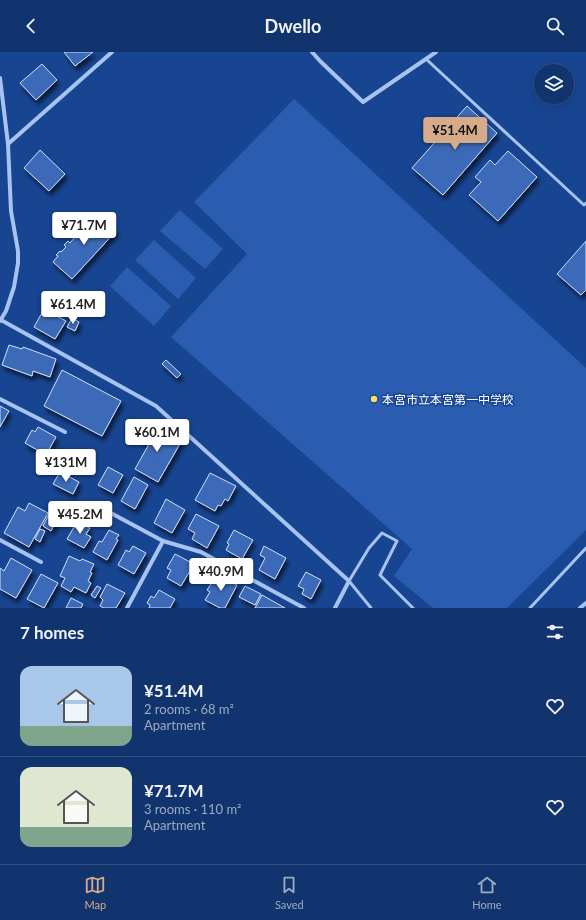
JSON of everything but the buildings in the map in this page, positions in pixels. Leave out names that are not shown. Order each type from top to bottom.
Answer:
[{"type":"street","points":[[8,144],[112,52]]},
{"type":"street","points":[[312,52],[363,102],[436,52]]},
{"type":"street","points":[[0,78],[8,144],[11,211],[18,251],[14,287],[1,321],[156,406],[349,581],[335,608]]},
{"type":"street","points":[[0,399],[65,432]]},
{"type":"street","points":[[109,512],[163,542],[201,552],[304,608]]},
{"type":"street","points":[[0,540],[41,562]]},
{"type":"street","points":[[127,608],[163,542]]},
{"type":"street","points":[[580,608],[586,603]]},
{"type":"lane","points":[[426,59],[584,205],[586,203]]},
{"type":"lane","points":[[371,608],[349,581],[370,548],[382,533],[397,541],[380,575],[413,608]]},
{"type":"lane","points":[[530,608],[586,548]]},
{"type":"shaded area","points":[[294,99],[586,368],[586,530],[507,608],[433,608],[394,576],[412,549],[171,337],[247,254],[194,202]]},
{"type":"shaded area","points":[[180,210],[223,249],[205,269],[160,231]]},
{"type":"shaded area","points":[[154,240],[196,278],[178,299],[135,260]]},
{"type":"shaded area","points":[[127,267],[171,306],[154,326],[110,286]]},
{"type":"place","name":"本宮市立本宮第一中学校","points":[[374,399]]}]
